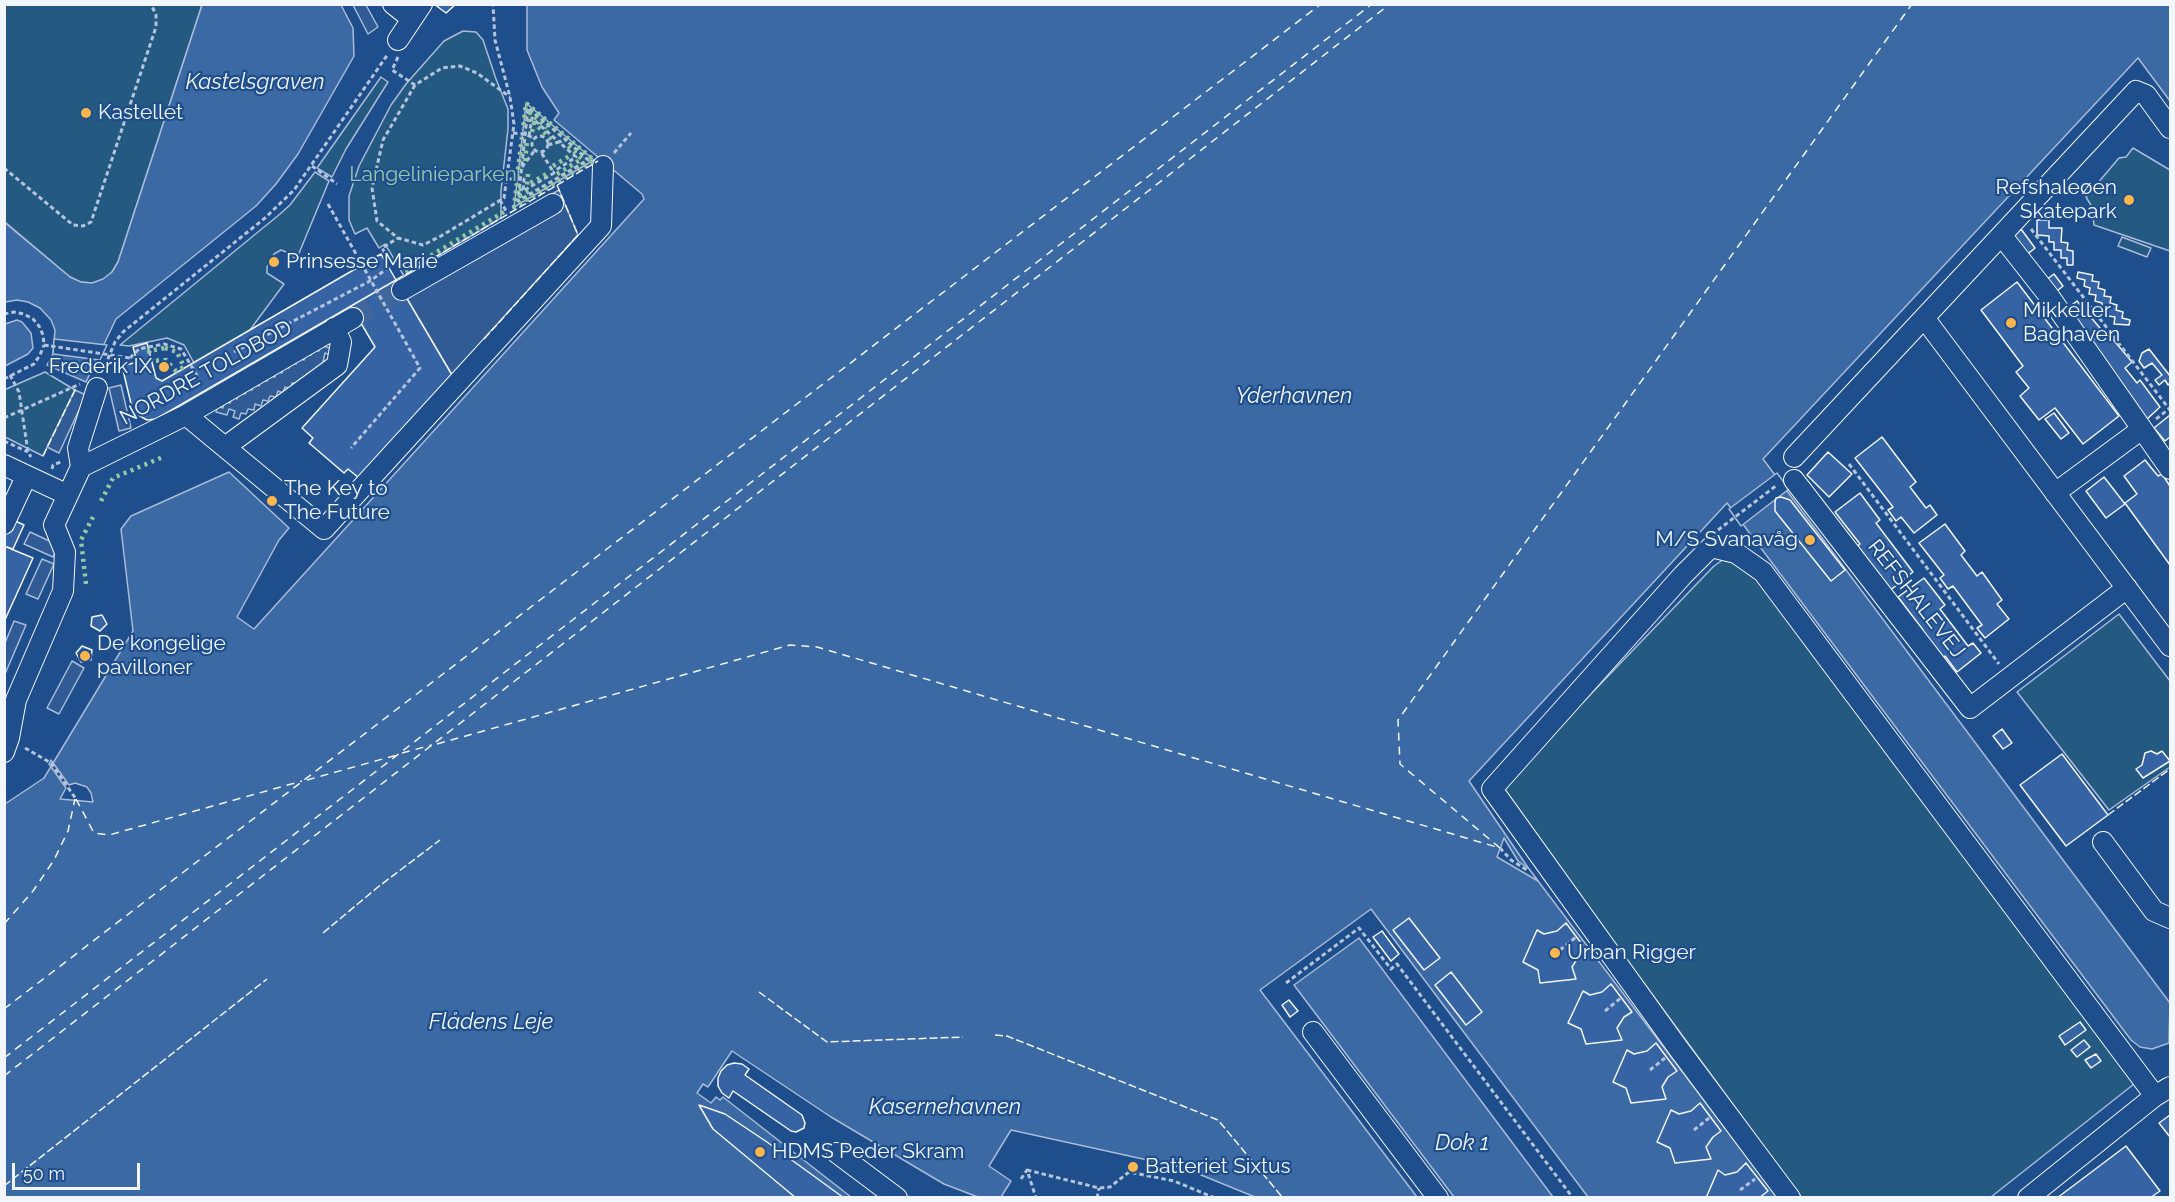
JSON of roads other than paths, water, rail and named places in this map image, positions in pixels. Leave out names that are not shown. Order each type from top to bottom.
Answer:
[{"type":"street","points":[[393,4],[417,12],[398,40]]},
{"type":"street","points":[[1794,457],[2136,91],[2146,95],[2170,128]]},
{"type":"street","points":[[186,415],[324,529],[601,226],[609,159]]},
{"type":"street","points":[[402,290],[553,204]]},
{"type":"street","points":[[2002,236],[2049,297],[2170,469]]},
{"type":"street","name":"NORDRE TOLDBOD","points":[[80,460],[186,415],[352,318]]},
{"type":"street","points":[[1925,319],[2170,646]]},
{"type":"street","points":[[225,447],[337,365],[340,342],[334,328]]},
{"type":"street","name":"NORDRE TOLDBOD","points":[[7,745],[10,697],[63,591],[65,552],[54,525],[68,495],[80,460],[78,448],[88,386]]},
{"type":"street","points":[[2055,493],[2142,429]]},
{"type":"street","points":[[5,465],[30,468],[68,495]]},
{"type":"street","points":[[4,524],[30,468]]},
{"type":"street","name":"REFSHALEVEJ","points":[[1789,480],[1970,708],[2127,588]]},
{"type":"street","points":[[1790,1197],[1678,1048],[1492,789],[1683,575],[1711,548],[1736,554],[1763,572],[2163,1091],[2028,1197]]},
{"type":"street","points":[[2103,842],[2154,911],[2170,918]]},
{"type":"street","points":[[1313,1032],[1438,1197]]},
{"type":"street","points":[[837,1154],[897,1197]]},
{"type":"water","name":"Kastelsgraven","points":[[202,5],[341,5],[353,28],[354,56],[298,154],[276,184],[256,206],[116,319],[86,382],[47,365],[53,354],[55,330],[51,320],[40,308],[17,300],[5,302],[4,222],[70,277],[81,282],[92,283],[112,272],[118,262]]},
{"type":"water","points":[[527,5],[2170,5],[2170,101],[2138,58],[1763,459],[2170,1003],[2169,1043],[2152,1049],[2140,1047],[2131,1040],[1727,503],[1469,781],[1529,869],[1777,1197],[1588,1197],[1371,909],[1260,990],[1417,1197],[1255,1197],[1184,1168],[1011,1130],[989,1166],[1011,1181],[1001,1197],[978,1197],[944,1184],[831,1117],[732,1051],[708,1087],[703,1084],[697,1093],[711,1103],[716,1097],[720,1100],[723,1097],[851,1197],[5,1198],[5,804],[44,778],[133,631],[121,529],[131,516],[229,472],[289,528],[279,540],[237,617],[254,629],[644,199],[642,194],[554,120],[559,113],[542,87],[527,50]]},
{"type":"water","points":[[17,320],[22,322],[31,333],[33,348],[28,354],[5,366],[5,324]]},
{"type":"water","name":"Dok 1","points":[[1359,938],[1553,1197],[1454,1197],[1294,985]]},
{"type":"tunnel","points":[[353,318],[402,290]]},
{"type":"place","name":"Kastellet","points":[[86,113]]},
{"type":"place","name":"Refshaleøen Skatepark","points":[[2129,200]]},
{"type":"place","name":"Prinsesse Marie","points":[[274,262]]},
{"type":"place","name":"Mikkeller Baghaven","points":[[2011,323]]},
{"type":"place","name":"Frederik IX","points":[[164,367]]},
{"type":"place","name":"The Key to The Future","points":[[272,501]]},
{"type":"place","name":"M/S Svanavåg","points":[[1810,540]]},
{"type":"place","name":"De kongelige pavilloner","points":[[85,656]]},
{"type":"place","name":"Urban Rigger","points":[[1555,953]]},
{"type":"place","name":"HDMS Peder Skram","points":[[760,1152]]},
{"type":"place","name":"Batteriet Sixtus","points":[[1133,1167]]},
{"type":"park label","name":"Langelinieparken","points":[[433,175]]},
{"type":"water label","name":"Yderhavnen","points":[[1294,396]]},
{"type":"water label","name":"Flådens Leje","points":[[491,1022]]},
{"type":"water label","name":"Kasernehavnen","points":[[945,1107]]}]
